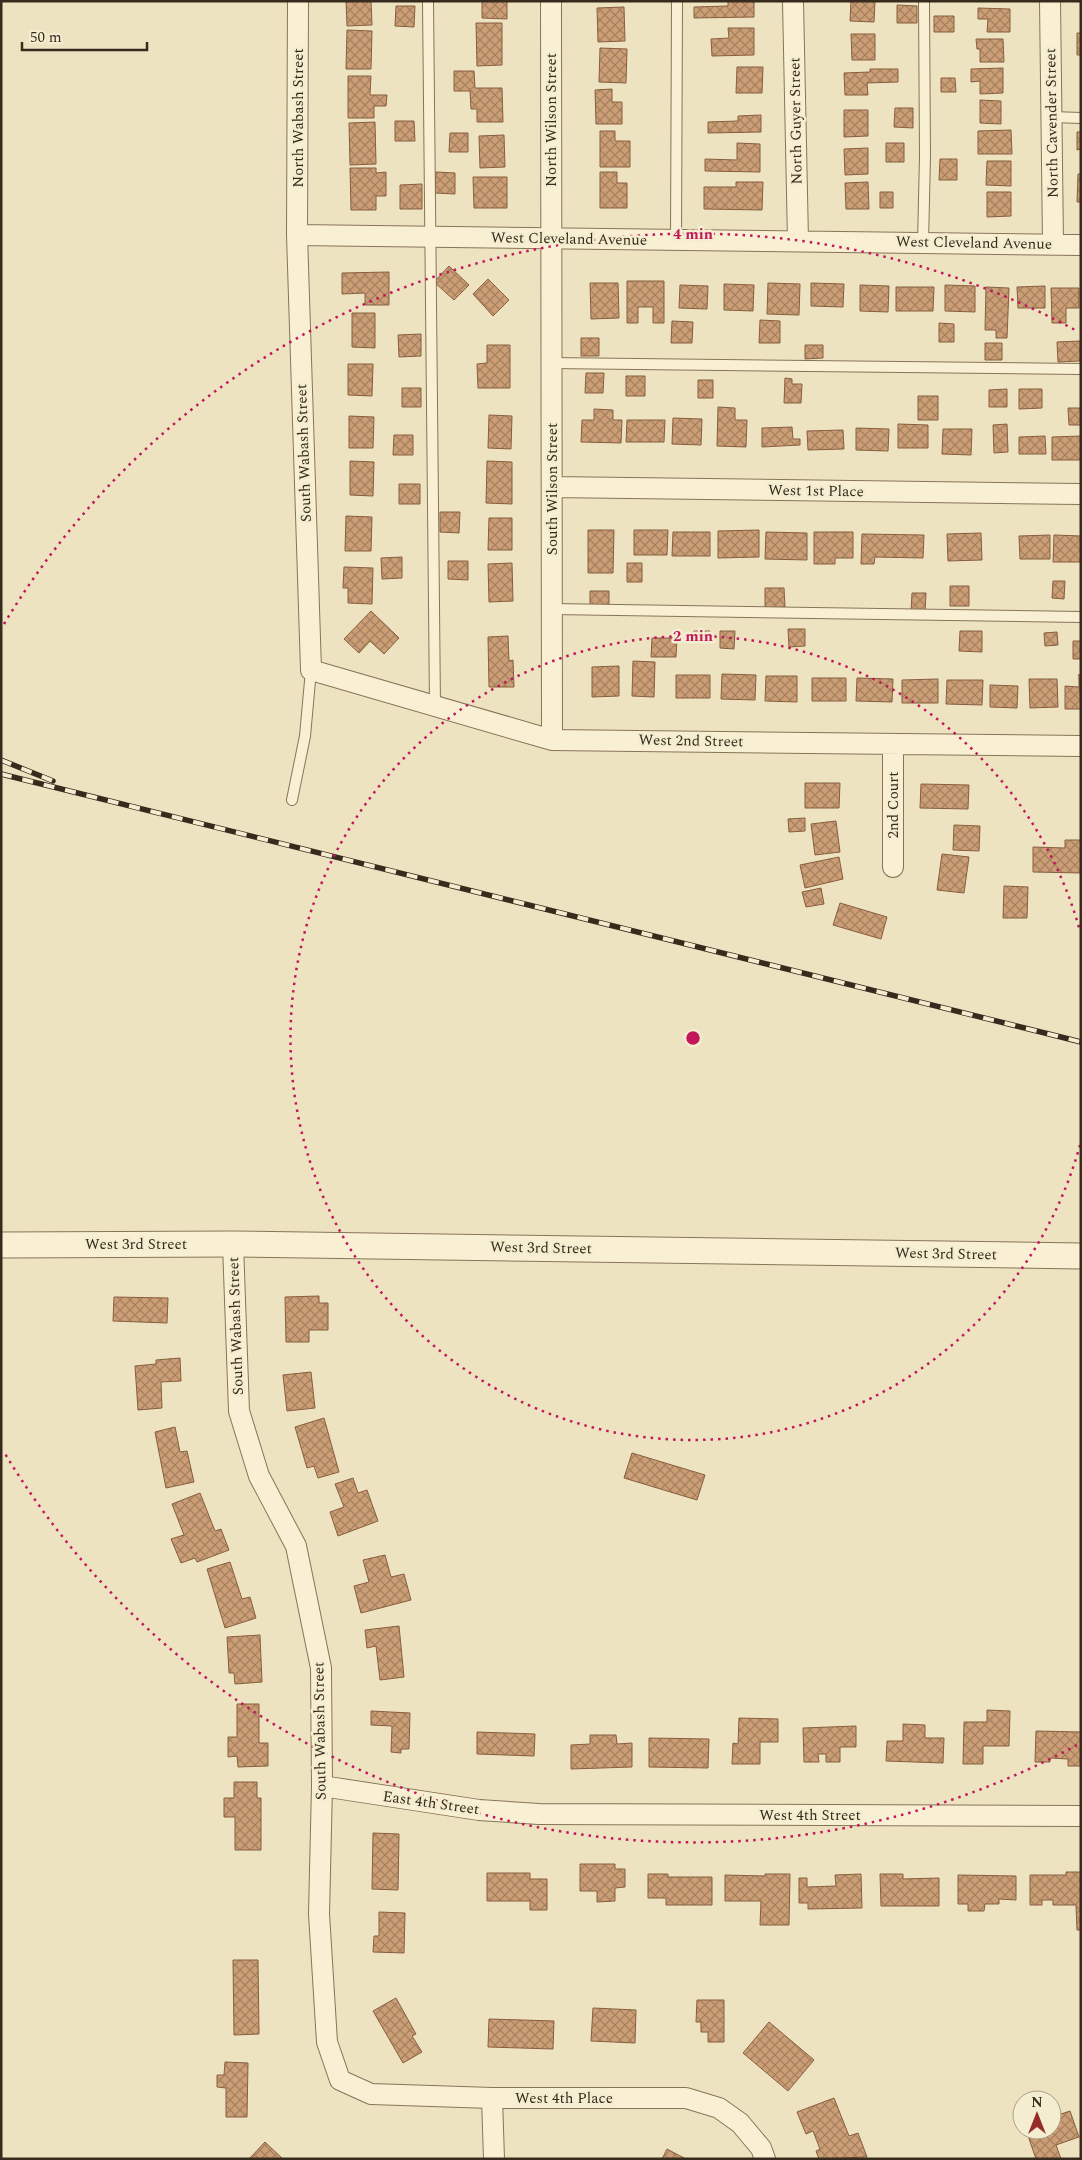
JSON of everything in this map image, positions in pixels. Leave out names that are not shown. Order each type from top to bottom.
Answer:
[{"type":"street","name":"North Wabash Street","points":[[297,235],[298,1]]},
{"type":"street","name":"North Wilson Street","points":[[551,1],[551,238]]},
{"type":"street","name":"North Guyer Street","points":[[794,1],[798,241]]},
{"type":"street","name":"North Cavender Street","points":[[1050,1],[1053,244]]},
{"type":"street","name":"West Cleveland Avenue","points":[[297,235],[1081,244]]},
{"type":"street","name":"South Wabash Street","points":[[297,235],[310,670]]},
{"type":"street","name":"South Wilson Street","points":[[551,238],[552,740]]},
{"type":"street","name":"West 1st Place","points":[[552,487],[1081,494]]},
{"type":"street","name":"West 2nd Street","points":[[310,670],[552,740],[1081,746]]},
{"type":"street","name":"2nd Court","points":[[893,744],[893,867]]},
{"type":"street","name":"South Wabash Street","points":[[233,1244],[239,1411],[259,1476],[296,1546],[322,1668],[319,1914],[327,2042],[340,2080]]},
{"type":"street","name":"West 3rd Street","points":[[1,1245],[233,1244],[1081,1256]]},
{"type":"street","name":"East 4th Street","points":[[322,1786],[479,1810],[540,1814]]},
{"type":"street","name":"West 4th Street","points":[[540,1814],[1081,1816]]},
{"type":"street","name":"West 4th Place","points":[[340,2080],[371,2094],[492,2098],[686,2098],[719,2108],[740,2123],[761,2148],[765,2159]]},
{"type":"street","points":[[492,2098],[494,2159]]},
{"type":"lane","points":[[428,1],[435,706]]},
{"type":"lane","points":[[676,240],[677,1]]},
{"type":"lane","points":[[923,243],[925,156],[924,1]]},
{"type":"lane","points":[[1052,118],[1081,118]]},
{"type":"lane","points":[[551,363],[1081,369]]},
{"type":"lane","points":[[552,609],[1081,617]]},
{"type":"lane","points":[[292,800],[305,736],[310,670]]},
{"type":"building","points":[[346,1],[371,1],[372,25],[347,26]]},
{"type":"building","points":[[482,1],[507,1],[507,19],[482,18]]},
{"type":"building","points":[[728,1],[754,1],[754,17],[694,18],[694,7],[728,6]]},
{"type":"building","points":[[851,1],[875,1],[874,22],[850,21]]},
{"type":"building","points":[[897,5],[917,6],[917,23],[897,23]]},
{"type":"building","points":[[396,6],[415,6],[414,27],[395,26]]},
{"type":"building","points":[[624,7],[625,41],[598,42],[597,8]]},
{"type":"building","points":[[978,8],[1010,9],[1010,32],[987,32],[988,19],[978,19]]},
{"type":"building","points":[[934,16],[954,16],[954,32],[934,32]]},
{"type":"building","points":[[476,23],[502,23],[502,65],[477,66]]},
{"type":"building","points":[[728,28],[754,28],[754,55],[712,56],[711,39],[729,38]]},
{"type":"building","points":[[347,30],[372,31],[371,69],[346,69]]},
{"type":"building","points":[[1077,33],[1081,33],[1081,55],[1077,55]]},
{"type":"building","points":[[851,34],[875,34],[875,60],[852,60]]},
{"type":"building","points":[[976,39],[1003,39],[1004,62],[980,62],[980,49],[977,49]]},
{"type":"building","points":[[600,48],[627,49],[626,83],[599,82]]},
{"type":"building","points":[[737,67],[763,67],[762,93],[736,93]]},
{"type":"building","points":[[1003,68],[1003,93],[980,94],[980,81],[971,82],[971,69]]},
{"type":"building","points":[[870,69],[898,69],[898,82],[867,83],[868,95],[845,95],[844,73],[870,72]]},
{"type":"building","points":[[454,71],[474,71],[475,88],[502,88],[503,122],[477,122],[477,109],[471,109],[470,91],[454,91]]},
{"type":"building","points":[[348,76],[371,76],[370,95],[387,95],[386,106],[374,106],[374,118],[348,118]]},
{"type":"building","points":[[941,78],[955,78],[956,92],[941,92]]},
{"type":"building","points":[[612,89],[612,102],[622,102],[622,124],[596,124],[595,90]]},
{"type":"building","points":[[980,100],[1001,101],[1001,124],[980,123]]},
{"type":"building","points":[[895,108],[913,108],[913,128],[894,127]]},
{"type":"building","points":[[844,110],[868,110],[868,136],[844,137]]},
{"type":"building","points":[[761,115],[761,132],[708,133],[708,122],[738,121],[738,116]]},
{"type":"building","points":[[395,121],[414,121],[415,141],[395,141]]},
{"type":"building","points":[[375,122],[376,164],[350,165],[349,123]]},
{"type":"building","points":[[1011,130],[1012,154],[978,154],[978,131]]},
{"type":"building","points":[[600,131],[615,131],[615,141],[630,141],[630,167],[600,167]]},
{"type":"building","points":[[1077,132],[1081,132],[1081,149],[1077,150]]},
{"type":"building","points":[[450,133],[468,133],[468,152],[449,152]]},
{"type":"building","points":[[504,135],[505,167],[480,168],[479,136]]},
{"type":"building","points":[[737,143],[760,144],[760,172],[705,171],[705,159],[737,160]]},
{"type":"building","points":[[886,143],[904,143],[904,162],[886,162]]},
{"type":"building","points":[[868,148],[868,174],[845,175],[844,149]]},
{"type":"building","points":[[940,159],[957,159],[957,180],[939,180]]},
{"type":"building","points":[[987,161],[1011,161],[1011,186],[986,185]]},
{"type":"building","points":[[350,168],[376,168],[376,173],[386,172],[386,196],[376,196],[376,210],[351,210]]},
{"type":"building","points":[[436,172],[455,173],[455,194],[435,193]]},
{"type":"building","points":[[600,172],[617,172],[617,183],[627,183],[627,208],[600,208]]},
{"type":"building","points":[[1078,174],[1081,174],[1081,202],[1077,202]]},
{"type":"building","points":[[473,177],[507,177],[507,208],[474,208]]},
{"type":"building","points":[[736,182],[763,182],[762,210],[704,209],[704,187],[736,187]]},
{"type":"building","points":[[868,182],[869,209],[846,209],[845,183]]},
{"type":"building","points":[[422,184],[422,209],[400,209],[400,185]]},
{"type":"building","points":[[880,192],[893,192],[893,208],[880,208]]},
{"type":"building","points":[[987,192],[1011,192],[1011,216],[987,217]]},
{"type":"building","points":[[449,266],[469,285],[454,300],[434,282]]},
{"type":"building","points":[[389,272],[389,305],[365,305],[365,293],[342,294],[342,273]]},
{"type":"building","points":[[488,279],[509,300],[493,316],[473,294]]},
{"type":"building","points":[[627,281],[664,281],[664,323],[653,323],[653,307],[638,307],[638,323],[627,323]]},
{"type":"building","points":[[590,283],[618,283],[619,318],[591,319]]},
{"type":"building","points":[[768,283],[800,284],[799,315],[767,314]]},
{"type":"building","points":[[811,283],[844,284],[843,307],[811,306]]},
{"type":"building","points":[[724,284],[754,285],[753,311],[724,310]]},
{"type":"building","points":[[680,285],[708,286],[707,309],[679,308]]},
{"type":"building","points":[[860,285],[889,286],[888,312],[860,311]]},
{"type":"building","points":[[945,285],[975,286],[975,312],[945,311]]},
{"type":"building","points":[[1045,286],[1045,308],[1018,308],[1017,287]]},
{"type":"building","points":[[896,287],[934,287],[933,311],[896,311]]},
{"type":"building","points":[[986,287],[1009,288],[1007,338],[996,338],[996,330],[985,330]]},
{"type":"building","points":[[1051,288],[1079,288],[1079,308],[1066,308],[1066,323],[1052,323]]},
{"type":"building","points":[[352,313],[375,313],[375,348],[352,347]]},
{"type":"building","points":[[760,320],[780,321],[780,343],[759,343]]},
{"type":"building","points":[[672,321],[693,322],[692,343],[671,343]]},
{"type":"building","points":[[939,323],[954,324],[954,342],[939,342]]},
{"type":"building","points":[[421,334],[421,356],[399,357],[398,335]]},
{"type":"building","points":[[581,338],[599,338],[599,356],[581,356]]},
{"type":"building","points":[[1080,341],[1080,361],[1058,362],[1057,342]]},
{"type":"building","points":[[985,343],[1002,343],[1002,360],[985,360]]},
{"type":"building","points":[[487,345],[510,345],[510,388],[478,388],[477,364],[487,363]]},
{"type":"building","points":[[805,345],[823,345],[823,358],[805,359]]},
{"type":"building","points":[[348,364],[373,364],[372,396],[348,395]]},
{"type":"building","points":[[586,373],[604,373],[603,393],[585,393]]},
{"type":"building","points":[[626,376],[645,376],[645,396],[626,396]]},
{"type":"building","points":[[785,378],[792,379],[792,384],[802,384],[801,403],[784,403]]},
{"type":"building","points":[[698,380],[713,380],[713,398],[698,398]]},
{"type":"building","points":[[402,388],[421,388],[421,407],[402,407]]},
{"type":"building","points":[[1007,389],[1007,407],[989,407],[989,390]]},
{"type":"building","points":[[1019,389],[1042,389],[1042,408],[1019,409]]},
{"type":"building","points":[[918,396],[938,396],[938,420],[918,420]]},
{"type":"building","points":[[718,407],[735,408],[735,420],[747,420],[746,447],[717,446]]},
{"type":"building","points":[[1068,408],[1081,408],[1081,425],[1069,425]]},
{"type":"building","points":[[594,409],[613,410],[613,420],[622,420],[621,443],[581,442],[582,420],[594,420]]},
{"type":"building","points":[[489,415],[512,416],[511,449],[488,448]]},
{"type":"building","points":[[349,416],[374,417],[373,448],[349,448]]},
{"type":"building","points":[[673,418],[702,419],[701,445],[672,444]]},
{"type":"building","points":[[627,420],[665,420],[664,442],[626,442]]},
{"type":"building","points":[[898,424],[928,425],[928,448],[898,448]]},
{"type":"building","points":[[1007,424],[1008,452],[994,453],[993,425]]},
{"type":"building","points":[[792,427],[793,439],[800,439],[800,445],[762,447],[762,428]]},
{"type":"building","points":[[856,428],[889,429],[888,451],[856,450]]},
{"type":"building","points":[[943,429],[972,429],[971,455],[942,454]]},
{"type":"building","points":[[843,430],[844,449],[808,450],[807,431]]},
{"type":"building","points":[[394,435],[413,435],[413,455],[393,455]]},
{"type":"building","points":[[1045,436],[1046,454],[1019,454],[1019,437]]},
{"type":"building","points":[[1081,436],[1081,460],[1052,460],[1052,437]]},
{"type":"building","points":[[350,461],[374,462],[373,496],[350,495]]},
{"type":"building","points":[[487,461],[512,462],[512,504],[486,503]]},
{"type":"building","points":[[399,484],[420,484],[420,504],[399,504]]},
{"type":"building","points":[[440,512],[460,512],[459,533],[440,532]]},
{"type":"building","points":[[346,516],[372,517],[371,551],[345,551]]},
{"type":"building","points":[[489,518],[512,518],[512,550],[488,550]]},
{"type":"building","points":[[588,530],[614,530],[613,573],[588,573]]},
{"type":"building","points":[[634,530],[668,530],[667,555],[634,555]]},
{"type":"building","points":[[759,530],[759,557],[718,558],[718,531]]},
{"type":"building","points":[[673,532],[710,532],[710,556],[672,556]]},
{"type":"building","points":[[766,532],[807,533],[807,560],[765,559]]},
{"type":"building","points":[[814,532],[853,532],[853,558],[835,558],[835,564],[814,564]]},
{"type":"building","points":[[981,533],[982,560],[948,561],[947,534]]},
{"type":"building","points":[[862,534],[924,535],[923,558],[875,557],[874,564],[861,564]]},
{"type":"building","points":[[1050,535],[1050,559],[1020,559],[1019,536]]},
{"type":"building","points":[[1054,535],[1081,536],[1081,562],[1053,562]]},
{"type":"building","points":[[402,557],[402,578],[382,579],[381,558]]},
{"type":"building","points":[[448,561],[468,561],[468,580],[448,579]]},
{"type":"building","points":[[512,563],[513,601],[489,602],[488,564]]},
{"type":"building","points":[[627,563],[642,563],[642,582],[627,582]]},
{"type":"building","points":[[344,567],[373,568],[372,604],[348,603],[348,588],[343,588]]},
{"type":"building","points":[[1053,581],[1065,581],[1064,599],[1052,598]]},
{"type":"building","points":[[950,586],[969,586],[969,606],[950,606]]},
{"type":"building","points":[[765,588],[784,588],[785,607],[765,608]]},
{"type":"building","points":[[590,591],[609,591],[609,605],[590,606]]},
{"type":"building","points":[[912,593],[926,593],[925,612],[911,612]]},
{"type":"building","points":[[371,611],[399,638],[384,654],[370,641],[359,653],[344,639]]},
{"type":"building","points":[[788,629],[805,629],[805,646],[789,647]]},
{"type":"building","points":[[694,631],[710,631],[709,642],[694,641]]},
{"type":"building","points":[[720,631],[735,631],[734,649],[720,648]]},
{"type":"building","points":[[960,631],[982,631],[982,652],[959,651]]},
{"type":"building","points":[[1057,632],[1058,645],[1045,646],[1044,633]]},
{"type":"building","points":[[508,636],[509,661],[513,660],[514,687],[489,687],[488,637]]},
{"type":"building","points":[[652,638],[677,638],[676,657],[651,657]]},
{"type":"building","points":[[1073,641],[1081,641],[1081,659],[1073,659]]},
{"type":"building","points":[[633,661],[655,662],[654,697],[632,696]]},
{"type":"building","points":[[619,666],[619,696],[592,697],[592,667]]},
{"type":"building","points":[[722,674],[756,675],[755,700],[721,699]]},
{"type":"building","points":[[1079,674],[1081,709],[1065,709],[1065,686],[1079,687]]},
{"type":"building","points":[[676,675],[710,675],[710,698],[676,698]]},
{"type":"building","points":[[766,676],[797,676],[797,702],[765,701]]},
{"type":"building","points":[[812,678],[846,678],[846,701],[812,701]]},
{"type":"building","points":[[857,678],[893,679],[892,702],[856,701]]},
{"type":"building","points":[[938,679],[938,703],[902,703],[902,680]]},
{"type":"building","points":[[1029,679],[1057,679],[1058,707],[1030,708]]},
{"type":"building","points":[[947,680],[983,680],[982,705],[946,704]]},
{"type":"building","points":[[990,685],[1018,686],[1017,708],[990,707]]},
{"type":"building","points":[[805,783],[840,783],[839,808],[805,808]]},
{"type":"building","points":[[921,784],[969,785],[968,809],[920,808]]},
{"type":"building","points":[[805,818],[805,831],[789,832],[788,819]]},
{"type":"building","points":[[836,821],[840,852],[815,855],[811,824]]},
{"type":"building","points":[[954,825],[980,826],[979,851],[953,850]]},
{"type":"building","points":[[1065,840],[1081,840],[1081,873],[1033,872],[1033,847],[1065,848]]},
{"type":"building","points":[[942,854],[969,857],[964,893],[937,890]]},
{"type":"building","points":[[839,857],[843,879],[805,888],[800,865]]},
{"type":"building","points":[[1004,886],[1028,887],[1027,918],[1003,918]]},
{"type":"building","points":[[821,888],[824,904],[806,907],[802,892]]},
{"type":"building","points":[[840,903],[887,917],[881,939],[833,925]]},
{"type":"building","points":[[319,1296],[319,1303],[328,1303],[328,1330],[309,1330],[309,1342],[286,1342],[285,1297]]},
{"type":"building","points":[[114,1297],[168,1298],[167,1323],[113,1321]]},
{"type":"building","points":[[180,1358],[181,1381],[161,1382],[162,1408],[138,1410],[135,1366],[156,1364],[156,1360]]},
{"type":"building","points":[[311,1372],[315,1408],[287,1411],[283,1375]]},
{"type":"building","points":[[324,1418],[339,1472],[318,1478],[314,1466],[307,1468],[295,1427]]},
{"type":"building","points":[[175,1427],[180,1452],[187,1451],[194,1482],[166,1488],[155,1432]]},
{"type":"building","points":[[632,1453],[705,1475],[697,1500],[624,1478]]},
{"type":"building","points":[[353,1478],[358,1493],[367,1490],[378,1521],[338,1536],[330,1512],[344,1507],[335,1484]]},
{"type":"building","points":[[200,1493],[215,1531],[221,1529],[229,1550],[197,1562],[195,1558],[181,1563],[171,1539],[184,1535],[172,1504]]},
{"type":"building","points":[[385,1555],[391,1577],[404,1574],[411,1600],[361,1613],[354,1586],[369,1582],[363,1560]]},
{"type":"building","points":[[230,1562],[242,1599],[250,1597],[256,1618],[225,1628],[207,1569]]},
{"type":"building","points":[[399,1626],[404,1677],[380,1680],[376,1646],[367,1648],[365,1630]]},
{"type":"building","points":[[260,1635],[262,1682],[235,1684],[234,1673],[229,1673],[227,1637]]},
{"type":"building","points":[[237,1704],[259,1704],[259,1743],[268,1743],[268,1766],[238,1767],[237,1756],[228,1757],[228,1737],[237,1737]]},
{"type":"building","points":[[987,1710],[1010,1711],[1009,1746],[983,1746],[983,1764],[963,1764],[964,1722],[987,1722]]},
{"type":"building","points":[[371,1711],[410,1713],[409,1749],[401,1749],[401,1753],[391,1752],[392,1726],[371,1725]]},
{"type":"building","points":[[739,1718],[778,1719],[778,1742],[760,1742],[760,1764],[732,1764],[733,1743],[738,1744]]},
{"type":"building","points":[[903,1724],[925,1725],[925,1738],[944,1738],[943,1763],[886,1761],[887,1741],[903,1741]]},
{"type":"building","points":[[856,1726],[856,1747],[840,1747],[840,1762],[826,1762],[826,1754],[818,1754],[819,1762],[804,1762],[803,1728]]},
{"type":"building","points":[[1036,1731],[1081,1732],[1081,1766],[1068,1766],[1068,1759],[1050,1758],[1050,1762],[1035,1762]]},
{"type":"building","points":[[477,1732],[535,1734],[534,1756],[477,1754]]},
{"type":"building","points":[[590,1735],[616,1735],[617,1744],[632,1743],[632,1767],[571,1769],[571,1745],[590,1744]]},
{"type":"building","points":[[649,1738],[709,1739],[708,1768],[649,1767]]},
{"type":"building","points":[[234,1782],[257,1782],[257,1798],[261,1798],[261,1850],[235,1850],[235,1817],[224,1817],[224,1798],[234,1798]]},
{"type":"building","points":[[373,1833],[399,1834],[398,1890],[372,1889]]},
{"type":"building","points":[[580,1864],[615,1864],[615,1869],[625,1869],[625,1887],[615,1888],[615,1901],[597,1902],[597,1891],[580,1891]]},
{"type":"building","points":[[1066,1872],[1081,1872],[1081,1930],[1077,1930],[1076,1905],[1053,1905],[1053,1900],[1042,1900],[1042,1905],[1030,1905],[1030,1875],[1066,1875]]},
{"type":"building","points":[[487,1873],[530,1873],[530,1879],[547,1879],[547,1910],[530,1910],[530,1901],[487,1901]]},
{"type":"building","points":[[648,1874],[668,1874],[668,1877],[712,1877],[712,1905],[666,1905],[666,1898],[648,1898]]},
{"type":"building","points":[[765,1874],[790,1874],[789,1925],[760,1925],[761,1901],[725,1901],[725,1875],[765,1876]]},
{"type":"building","points":[[861,1874],[862,1908],[808,1909],[808,1903],[799,1903],[799,1878],[807,1878],[807,1887],[836,1886],[835,1875]]},
{"type":"building","points":[[880,1874],[903,1874],[903,1879],[939,1878],[939,1906],[881,1906]]},
{"type":"building","points":[[958,1875],[1016,1876],[1016,1900],[999,1899],[999,1904],[985,1904],[984,1911],[968,1911],[968,1904],[958,1904]]},
{"type":"building","points":[[379,1912],[405,1913],[404,1953],[373,1952],[374,1936],[379,1936]]},
{"type":"building","points":[[233,1960],[258,1960],[259,2034],[234,2035]]},
{"type":"building","points":[[396,1998],[416,2034],[412,2036],[422,2052],[403,2063],[373,2011]]},
{"type":"building","points":[[697,2000],[724,2000],[724,2042],[708,2042],[708,2032],[701,2032],[701,2022],[696,2022]]},
{"type":"building","points":[[593,2008],[636,2010],[635,2043],[591,2041]]},
{"type":"building","points":[[489,2019],[554,2021],[553,2049],[488,2047]]},
{"type":"building","points":[[769,2022],[814,2060],[788,2091],[743,2053]]},
{"type":"building","points":[[225,2062],[248,2063],[247,2117],[226,2117],[226,2088],[217,2087],[217,2075],[224,2075]]},
{"type":"building","points":[[834,2098],[849,2136],[858,2133],[867,2157],[819,2159],[816,2151],[820,2149],[813,2131],[806,2134],[797,2112]]},
{"type":"building","points":[[1070,2111],[1079,2137],[1056,2145],[1061,2159],[1036,2159],[1029,2140],[1062,2140],[1062,2114]]},
{"type":"building","points":[[265,2142],[283,2159],[249,2159]]},
{"type":"building","points":[[667,2149],[686,2159],[662,2159]]},
{"type":"railway","points":[[1,760],[53,781]]},
{"type":"railway","points":[[1,774],[1081,1042]]}]
